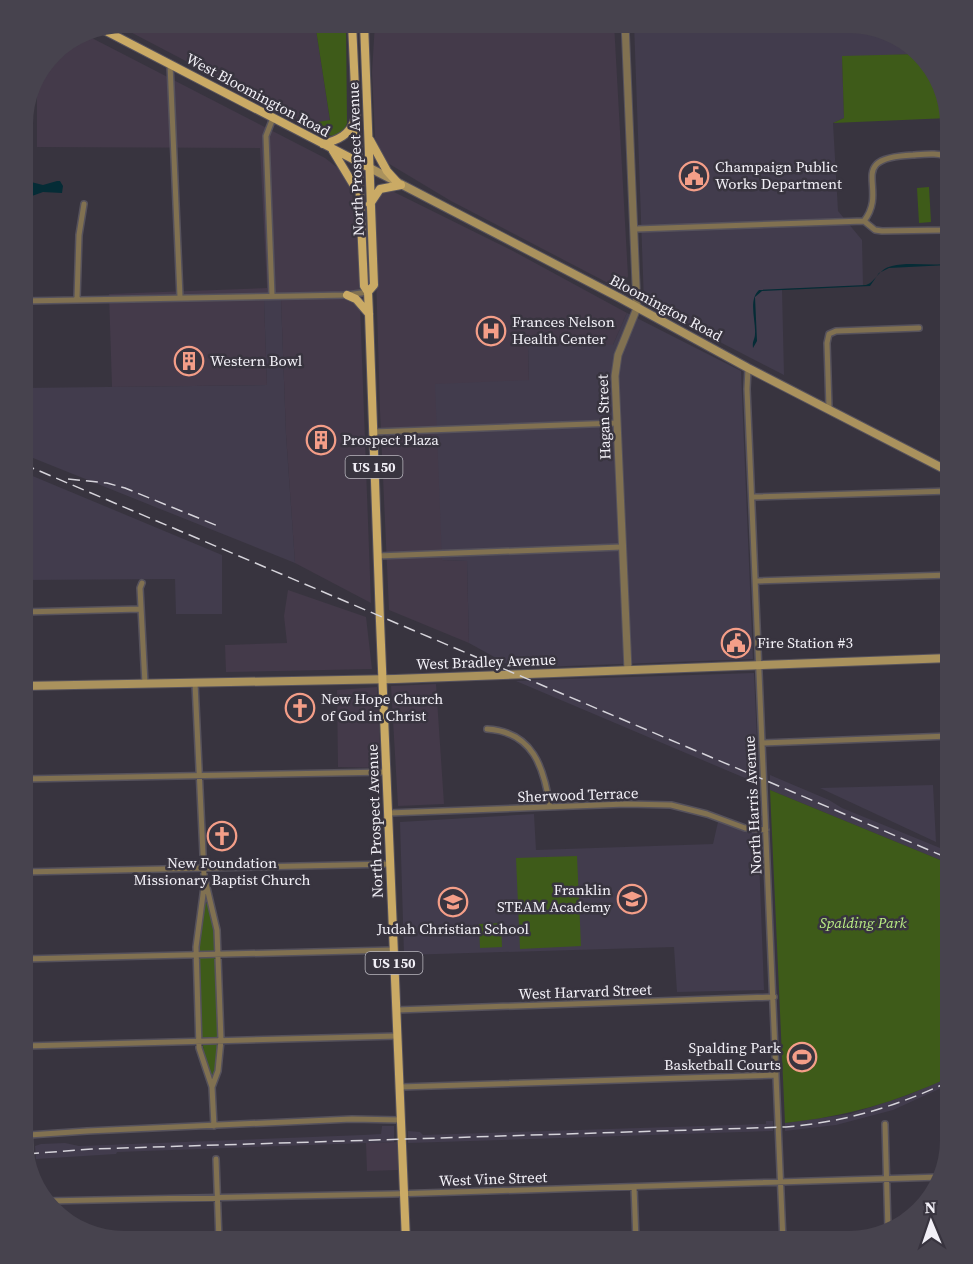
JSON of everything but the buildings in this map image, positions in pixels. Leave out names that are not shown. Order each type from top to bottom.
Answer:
[{"type":"main road","name":"North Prospect Avenue","points":[[353,33],[358,195],[364,286],[368,292],[369,314],[406,1231]]},
{"type":"main road","name":"North Prospect Avenue","points":[[364,33],[374,285],[368,292]]},
{"type":"main road","name":"West Bloomington Road","points":[[112,34],[368,167]]},
{"type":"main road","points":[[323,144],[345,136],[357,116]]},
{"type":"main road","points":[[369,137],[384,165],[399,184],[380,189],[375,193],[370,204]]},
{"type":"main road","points":[[332,149],[354,183],[358,195]]},
{"type":"main road","name":"Bloomington Road","points":[[368,167],[748,368],[940,466]]},
{"type":"main road","points":[[347,295],[356,299],[369,314]]},
{"type":"main road","name":"West Bradley Avenue","points":[[33,686],[382,680],[940,658]]},
{"type":"street","name":"Hagan Street","points":[[626,33],[638,308],[617,361],[617,423],[628,670]]},
{"type":"street","points":[[170,64],[180,297]]},
{"type":"street","points":[[272,296],[266,136],[273,118]]},
{"type":"street","points":[[864,220],[872,208],[871,175],[875,165],[894,156],[940,155]]},
{"type":"street","points":[[77,299],[79,235],[84,204]]},
{"type":"street","points":[[636,229],[864,220],[875,230],[882,231],[940,230]]},
{"type":"street","points":[[33,301],[347,295],[368,292]]},
{"type":"street","points":[[829,408],[828,334],[836,331],[919,328]]},
{"type":"street","name":"North Harris Avenue","points":[[748,368],[747,389],[783,1231]]},
{"type":"street","points":[[373,432],[617,423]]},
{"type":"street","points":[[752,497],[940,491]]},
{"type":"street","points":[[377,556],[622,547]]},
{"type":"street","points":[[756,580],[940,575]]},
{"type":"street","points":[[142,583],[140,588],[145,684]]},
{"type":"street","points":[[33,612],[141,609]]},
{"type":"street","points":[[195,683],[203,868],[205,885],[215,917],[218,954],[221,1040],[218,1071],[212,1087]]},
{"type":"street","points":[[487,729],[511,734],[533,753],[543,773],[550,807]]},
{"type":"street","points":[[762,743],[940,736]]},
{"type":"street","points":[[33,779],[386,772]]},
{"type":"street","name":"Sherwood Terrace","points":[[388,813],[671,805],[707,814],[745,828],[766,830]]},
{"type":"street","points":[[33,872],[390,864]]},
{"type":"street","points":[[205,885],[196,955],[199,1041],[201,1056],[212,1087],[214,1126]]},
{"type":"street","points":[[33,959],[394,950]]},
{"type":"street","name":"West Harvard Street","points":[[396,1010],[774,997]]},
{"type":"street","points":[[33,1046],[398,1036]]},
{"type":"street","points":[[400,1087],[776,1075]]},
{"type":"street","points":[[33,1136],[352,1119],[401,1120]]},
{"type":"street","points":[[885,1124],[888,1222]]},
{"type":"street","points":[[216,1159],[219,1231]]},
{"type":"street","name":"West Vine Street","points":[[58,1202],[404,1194],[932,1177]]},
{"type":"street","points":[[634,1187],[636,1231]]},
{"type":"shaded area","points":[[132,33],[317,33],[330,121],[325,134]]},
{"type":"shaded area","points":[[374,33],[615,33],[628,276],[625,283],[615,285],[608,283],[451,201],[386,162],[375,138],[372,72]]},
{"type":"shaded area","points":[[634,33],[855,33],[884,40],[907,54],[842,57],[844,118],[833,123],[838,211],[862,240],[863,286],[782,289],[784,375],[644,303]]},
{"type":"shaded area","points":[[93,39],[325,158],[343,172],[352,191],[358,251],[371,603],[295,563],[286,435],[281,300],[264,301],[267,385],[112,387],[109,294],[267,288],[260,148],[37,147],[37,97],[48,73],[73,48]]},
{"type":"shaded area","points":[[385,190],[394,192],[513,251],[627,313],[613,345],[528,345],[529,380],[443,560],[467,561],[469,643],[389,610],[374,206],[377,197]]},
{"type":"shaded area","points":[[264,300],[281,300],[286,435],[295,563],[33,458],[33,388],[267,385]]},
{"type":"shaded area","points":[[627,313],[741,371],[753,659],[514,668],[469,643],[467,561],[442,560],[435,384],[529,380],[528,345],[613,345]]},
{"type":"shaded area","points":[[33,476],[222,555],[222,614],[176,614],[175,579],[33,580]]},
{"type":"shaded area","points":[[288,590],[366,617],[372,669],[226,672],[225,645],[287,643],[284,616]]},
{"type":"shaded area","points":[[754,673],[759,784],[516,681],[538,680]]},
{"type":"shaded area","points":[[436,684],[444,804],[398,806],[391,686]]},
{"type":"shaded area","points":[[377,687],[381,768],[338,767],[337,690]]},
{"type":"shaded area","points":[[770,775],[829,800],[842,808],[940,848],[940,860],[770,790]]},
{"type":"shaded area","points":[[933,785],[936,842],[820,788]]},
{"type":"shaded area","name":"Franklin STEAM Academy","points":[[534,814],[536,850],[713,844],[718,822],[758,831],[764,990],[677,992],[674,947],[404,955],[400,822]]},
{"type":"shaded area","points":[[940,1081],[940,1089],[893,1110],[836,1125],[785,1131],[785,1123],[850,1114],[908,1095]]},
{"type":"shaded area","points":[[766,1121],[773,1121],[773,1131],[408,1143],[408,1131],[420,1132],[423,1135],[766,1124]]},
{"type":"shaded area","points":[[382,1126],[394,1126],[394,1142],[117,1152],[116,1154],[36,1159],[35,1146],[65,1143],[79,1146],[381,1134]]},
{"type":"shaded area","points":[[397,1142],[398,1170],[367,1171],[366,1143]]},
{"type":"green space","points":[[317,33],[346,33],[347,123],[344,131],[336,137],[311,127],[312,123],[330,120]]},
{"type":"green space","points":[[907,54],[925,73],[931,84],[939,118],[833,123],[844,118],[842,56]]},
{"type":"green space","points":[[929,187],[931,222],[919,223],[917,188]]},
{"type":"green space","name":"Spalding Park","points":[[770,790],[940,860],[940,1081],[870,1107],[829,1117],[785,1123]]},
{"type":"green space","points":[[577,856],[581,946],[520,949],[516,858]]},
{"type":"green space","points":[[207,903],[214,933],[218,985],[217,1060],[215,1073],[212,1075],[204,1051],[198,991],[198,937],[203,905]]},
{"type":"green space","points":[[501,923],[502,947],[480,948],[479,924]]},
{"type":"water","points":[[60,181],[63,186],[62,193],[43,192],[33,196],[33,182],[43,185]]},
{"type":"water","points":[[940,264],[940,265],[889,268],[881,272],[887,268],[899,265]]},
{"type":"water","points":[[876,277],[870,286],[762,291],[755,297],[757,341],[753,348],[755,334],[753,305],[754,299],[756,294],[759,290],[866,285]]},
{"type":"railway","points":[[33,468],[940,855]]},
{"type":"railway","points":[[68,479],[107,483],[125,488],[218,526]]},
{"type":"railway","points":[[34,1153],[92,1149],[786,1127],[808,1125],[871,1112],[940,1085]]},
{"type":"place","name":"Champaign Public Works Department","points":[[694,176]]},
{"type":"place","name":"Frances Nelson Health Center","points":[[491,331]]},
{"type":"place","name":"Western Bowl","points":[[189,361]]},
{"type":"place","name":"Prospect Plaza","points":[[321,440]]},
{"type":"place","name":"Fire Station #3","points":[[736,643]]},
{"type":"place","name":"New Hope Church of God in Christ","points":[[300,708]]},
{"type":"place","name":"New Foundation Missionary Baptist Church","points":[[222,836]]},
{"type":"place","name":"Franklin STEAM Academy","points":[[632,899]]},
{"type":"place","name":"Judah Christian School","points":[[453,902]]},
{"type":"place","name":"Spalding Park Basketball Courts","points":[[802,1057]]}]
